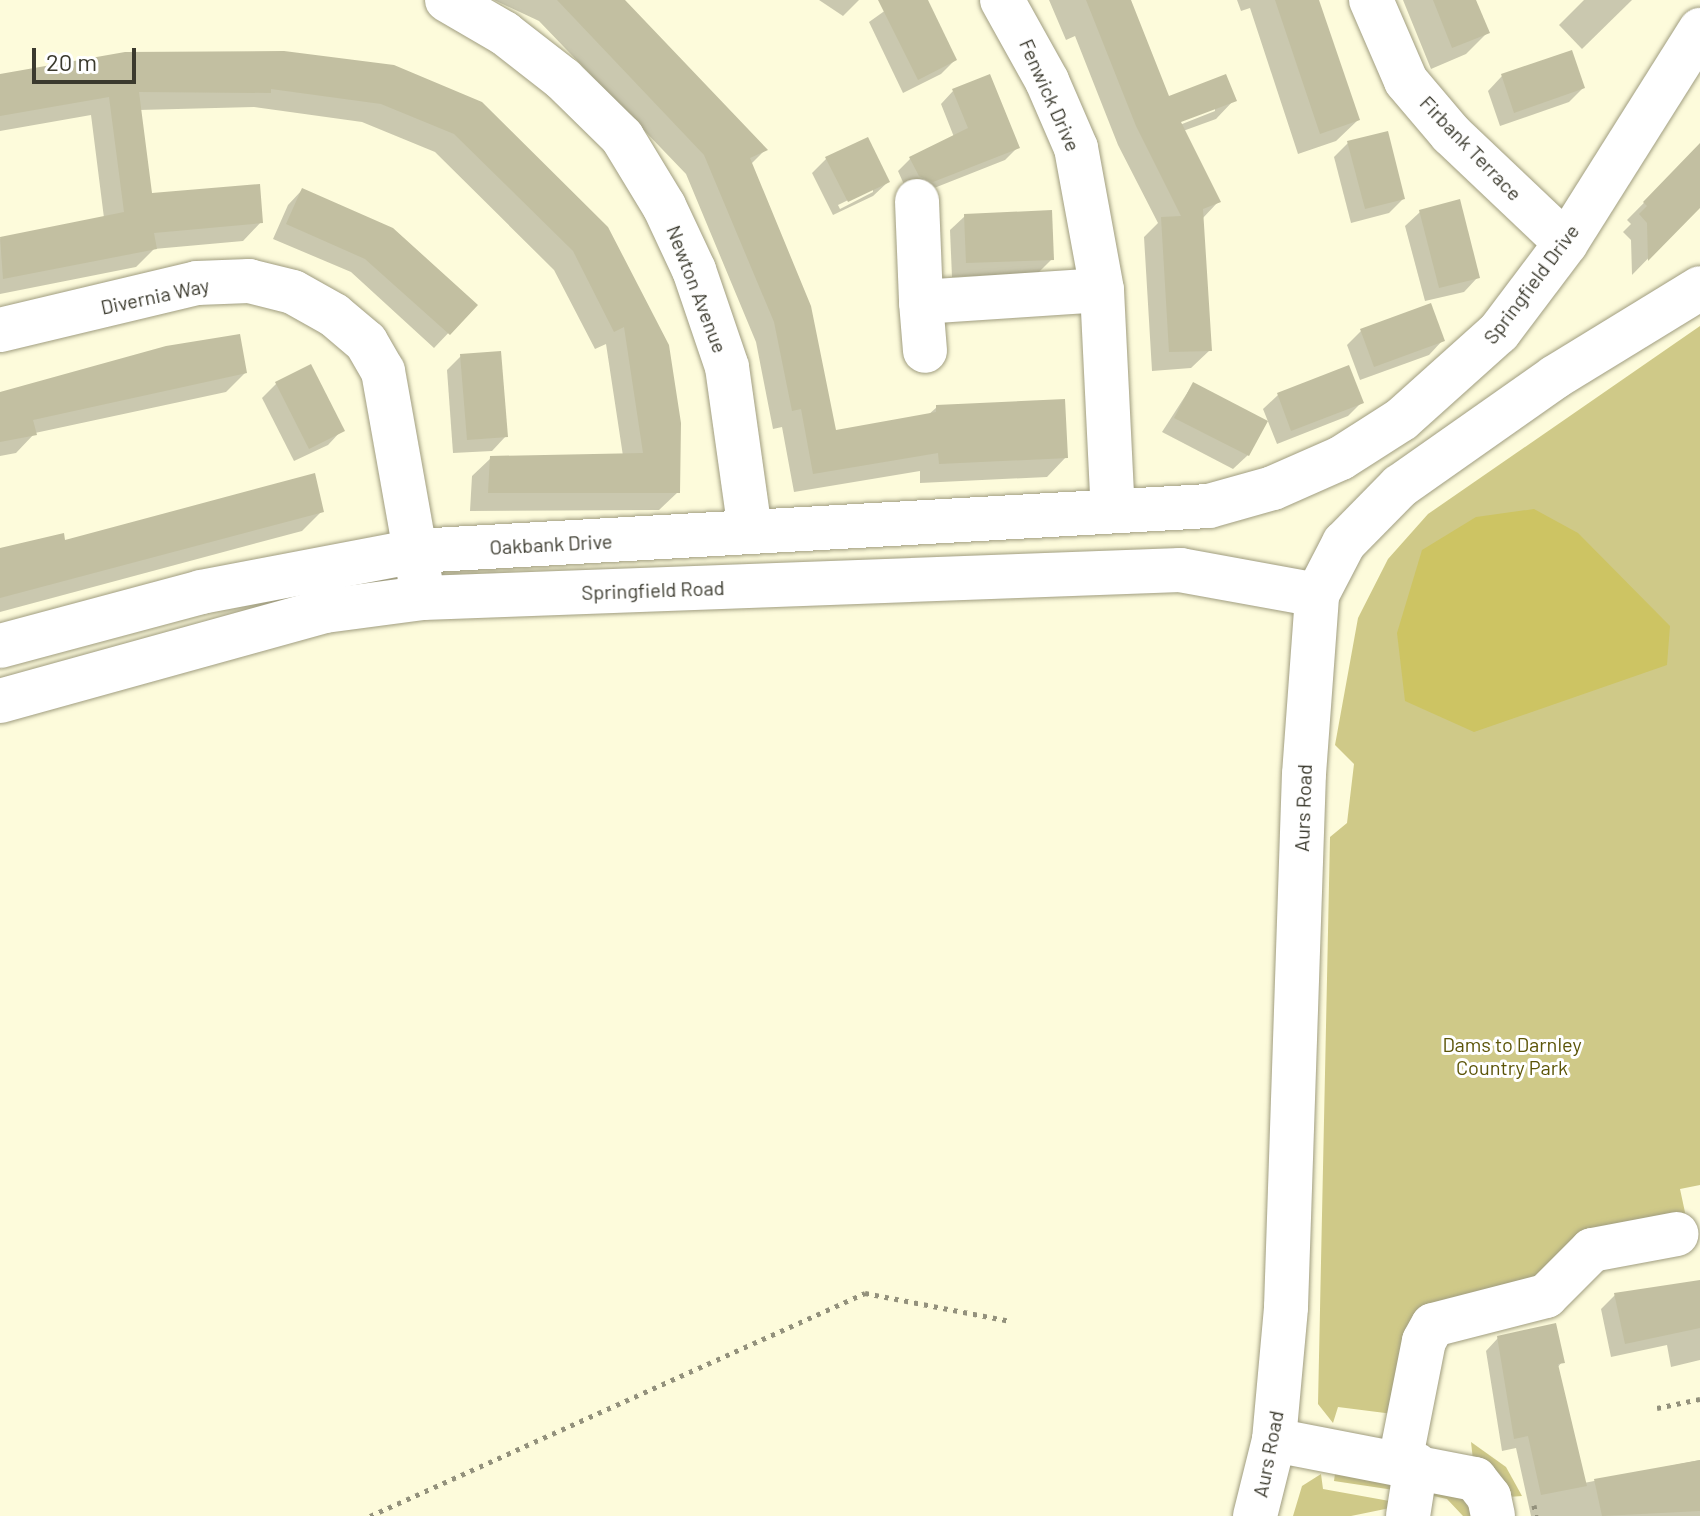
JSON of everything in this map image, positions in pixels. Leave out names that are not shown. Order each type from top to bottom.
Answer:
[{"type":"street","name":"Newton Avenue","points":[[447,0],[504,33],[563,79],[622,137],[664,206],[694,270],[727,367],[750,531]]},
{"type":"street","name":"Fenwick Drive","points":[[1002,0],[1047,81],[1076,148],[1102,290],[1113,511]]},
{"type":"street","name":"Firbank Terrace","points":[[1371,0],[1406,81],[1451,134],[1566,243]]},
{"type":"street","name":"Springfield Drive","points":[[1113,511],[1209,506],[1273,488],[1341,458],[1451,379],[1499,332],[1566,243],[1700,30]]},
{"type":"street","points":[[917,201],[925,351]]},
{"type":"street","name":"Divernia Way","points":[[0,330],[197,283],[249,281],[293,292],[334,315],[366,342],[383,371],[423,598]]},
{"type":"street","name":"Aurs Road","points":[[1255,1516],[1274,1440],[1286,1307],[1304,774],[1317,595],[1344,543],[1400,486],[1555,377],[1700,288]]},
{"type":"street","points":[[921,302],[1102,290]]},
{"type":"street","name":"Oakbank Drive","points":[[0,646],[201,592],[416,551],[1113,511]]},
{"type":"street","name":"Springfield Road","points":[[0,701],[325,611],[423,598],[1180,570],[1317,595]]},
{"type":"street","points":[[1408,1516],[1408,1464],[1424,1341],[1433,1325],[1546,1296],[1592,1250],[1677,1234]]},
{"type":"street","points":[[1274,1440],[1475,1479],[1489,1497],[1493,1516]]},
{"type":"path","points":[[370,1516],[865,1293],[1010,1321]]},
{"type":"path","points":[[1657,1408],[1700,1399]]},
{"type":"green space","name":"Dams to Darnley Country Park","points":[[1700,326],[1700,1185],[1680,1189],[1686,1217],[1533,1283],[1456,1306],[1393,1414],[1338,1407],[1333,1423],[1318,1404],[1330,837],[1347,823],[1354,764],[1335,745],[1358,618],[1388,559],[1428,514]]},
{"type":"green space","points":[[1471,1442],[1506,1467],[1522,1496],[1508,1497],[1473,1460]]},
{"type":"green space","points":[[1336,1466],[1387,1474],[1394,1490],[1334,1481]]},
{"type":"green space","points":[[1321,1474],[1323,1489],[1395,1502],[1390,1508],[1351,1516],[1293,1516],[1302,1486]]},
{"type":"green space","points":[[1454,1485],[1481,1516],[1463,1516],[1447,1499],[1425,1494]]},
{"type":"shaded area","points":[[1534,509],[1578,533],[1670,626],[1667,665],[1474,732],[1405,701],[1397,633],[1422,550],[1476,517]]},
{"type":"building","points":[[557,0],[625,0],[768,150],[750,158],[811,306],[836,430],[936,412],[936,405],[1065,399],[1068,458],[939,464],[938,453],[813,474],[801,409],[792,411],[774,322],[704,155]]},
{"type":"building","points":[[878,0],[928,0],[957,60],[918,80]]},
{"type":"building","points":[[1086,0],[1131,0],[1169,96],[1226,74],[1237,101],[1181,122],[1221,202],[1203,209],[1212,351],[1169,352],[1161,217],[1181,216],[1136,126]]},
{"type":"building","points":[[1275,0],[1319,0],[1360,120],[1320,134]]},
{"type":"building","points":[[1433,0],[1476,0],[1490,33],[1452,48]]},
{"type":"building","points":[[1572,50],[1585,88],[1514,113],[1501,74]]},
{"type":"building","points":[[284,51],[394,65],[482,102],[608,227],[669,345],[681,423],[680,493],[488,493],[490,456],[643,453],[624,327],[614,332],[573,251],[454,134],[381,104],[271,89],[271,93],[139,92],[152,193],[260,184],[263,223],[154,233],[157,249],[3,279],[0,237],[124,212],[109,97],[0,116],[0,74],[125,52]]},
{"type":"building","points":[[990,74],[1020,148],[933,182],[919,176],[909,157],[968,128],[952,89]]},
{"type":"building","points":[[1388,131],[1405,199],[1365,209],[1347,141]]},
{"type":"building","points":[[868,137],[890,182],[848,202],[825,157]]},
{"type":"building","points":[[1700,143],[1700,208],[1648,261],[1647,223],[1639,214],[1647,206],[1643,202]]},
{"type":"building","points":[[302,188],[393,228],[478,305],[450,335],[365,259],[286,224]]},
{"type":"building","points":[[1460,199],[1480,278],[1439,288],[1419,210]]},
{"type":"building","points":[[1052,210],[1054,260],[966,263],[964,214]]},
{"type":"building","points":[[1431,303],[1445,341],[1374,367],[1360,329]]},
{"type":"building","points":[[240,334],[247,373],[33,420],[37,435],[0,442],[0,392],[166,346]]},
{"type":"building","points":[[501,351],[508,437],[467,440],[460,354]]},
{"type":"building","points":[[311,364],[345,431],[309,449],[275,382]]},
{"type":"building","points":[[1349,365],[1364,403],[1291,431],[1277,393]]},
{"type":"building","points":[[1193,382],[1268,421],[1249,456],[1174,418]]},
{"type":"building","points":[[315,473],[324,512],[0,598],[0,548],[64,533],[65,540]]},
{"type":"building","points":[[1700,1280],[1700,1328],[1625,1344],[1614,1293]]},
{"type":"building","points":[[1556,1323],[1565,1363],[1558,1364],[1587,1486],[1541,1495],[1528,1436],[1514,1439],[1497,1336]]},
{"type":"building","points":[[1700,1460],[1700,1511],[1602,1516],[1594,1479]]}]
